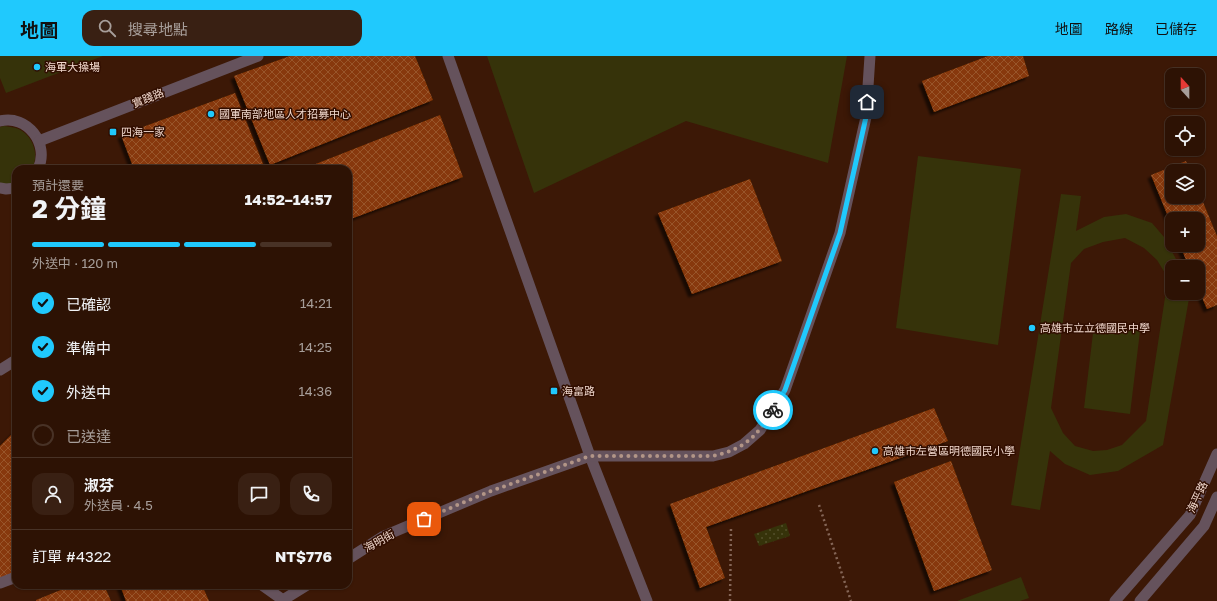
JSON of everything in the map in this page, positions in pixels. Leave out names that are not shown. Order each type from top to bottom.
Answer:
[{"type":"street","name":"實踐路","points":[[39,141],[258,56]]},
{"type":"street","points":[[448,56],[590,456],[647,601]]},
{"type":"street","name":"海明街","points":[[352,556],[384,536],[469,500],[590,456],[713,456],[729,452],[744,444],[760,430],[785,390],[840,233],[866,117],[870,56]]},
{"type":"street","points":[[0,121],[15,120],[25,125],[33,132],[39,141],[42,152],[40,165]]},
{"type":"street","points":[[0,188],[12,188]]},
{"type":"street","points":[[0,370],[12,362]]},
{"type":"street","name":"海平路","points":[[1115,601],[1190,515],[1217,454]]},
{"type":"street","name":"海平路","points":[[1140,601],[1204,526],[1217,497]]},
{"type":"street","points":[[1171,536],[1185,548]]},
{"type":"street","points":[[0,583],[12,578]]},
{"type":"street","points":[[268,589],[283,600],[301,589]]},
{"type":"path","points":[[819,505],[852,601]]},
{"type":"path","points":[[730,601],[731,528]]},
{"type":"shaded area","name":"海軍大操場","points":[[0,56],[103,56],[6,93],[0,78]]},
{"type":"shaded area","points":[[487,56],[847,56],[828,163],[686,121],[534,193]]},
{"type":"shaded area","points":[[0,127],[13,127],[22,131],[30,138],[34,148],[35,159],[34,165],[12,165],[12,184],[0,184]]},
{"type":"shaded area","points":[[918,156],[1021,169],[998,345],[896,328]]},
{"type":"shaded area","points":[[1061,194],[1081,196],[1076,231],[1104,217],[1126,214],[1152,223],[1165,239],[1165,252],[1172,252],[1177,260],[1165,260],[1165,273],[1157,260],[1144,248],[1125,238],[1103,242],[1084,249],[1071,263],[1051,408],[1063,433],[1075,446],[1093,451],[1107,450],[1122,445],[1146,421],[1165,298],[1165,300],[1189,300],[1163,445],[1118,471],[1090,475],[1065,464],[1050,451],[1040,510],[1011,505]]},
{"type":"shaded area","points":[[1094,325],[1140,331],[1130,414],[1084,408]]},
{"type":"shaded area","points":[[786,523],[790,536],[759,546],[754,534]]},
{"type":"shaded area","points":[[1021,577],[1029,598],[1020,601],[957,601]]},
{"type":"building","points":[[290,56],[415,56],[433,100],[270,165],[234,76]]},
{"type":"building","points":[[988,56],[1023,56],[1029,76],[934,112],[922,81]]},
{"type":"building","name":"國軍南部地區人才招募中心","points":[[235,93],[263,164],[132,165],[121,135]]},
{"type":"building","points":[[440,115],[463,177],[352,219],[352,165],[313,165]]},
{"type":"building","points":[[1186,161],[1187,164],[1178,164]]},
{"type":"building","points":[[1165,169],[1165,204],[1204,204],[1217,236],[1217,305],[1207,309],[1203,300],[1205,300],[1205,260],[1186,260],[1183,252],[1205,252],[1205,212],[1166,212],[1151,175]]},
{"type":"building","points":[[750,179],[782,261],[692,294],[658,213]]},
{"type":"building","points":[[934,408],[948,441],[706,527],[725,578],[700,588],[670,504]]},
{"type":"building","points":[[12,434],[12,573],[0,582],[0,446]]},
{"type":"building","points":[[951,461],[992,570],[934,591],[894,482]]},
{"type":"building","points":[[63,589],[106,589],[111,601],[36,601]]},
{"type":"building","points":[[122,589],[204,589],[209,601],[126,601]]},
{"type":"way so far","points":[[424,519],[491,491],[590,456],[713,456],[729,452],[744,444],[760,430],[773,410]]},
{"type":"place","name":"海軍大操場","points":[[37,67]]},
{"type":"place","name":"國軍南部地區人才招募中心","points":[[211,114]]},
{"type":"place","name":"四海一家","points":[[113,132]]},
{"type":"place","name":"高雄市立立德國民中學","points":[[1032,328]]},
{"type":"place","name":"海富路","points":[[554,391]]},
{"type":"place","name":"高雄市左營區明德國民小學","points":[[875,451]]},
{"type":"route","points":[[773,410],[785,390],[840,233],[866,117],[867,102]]}]
